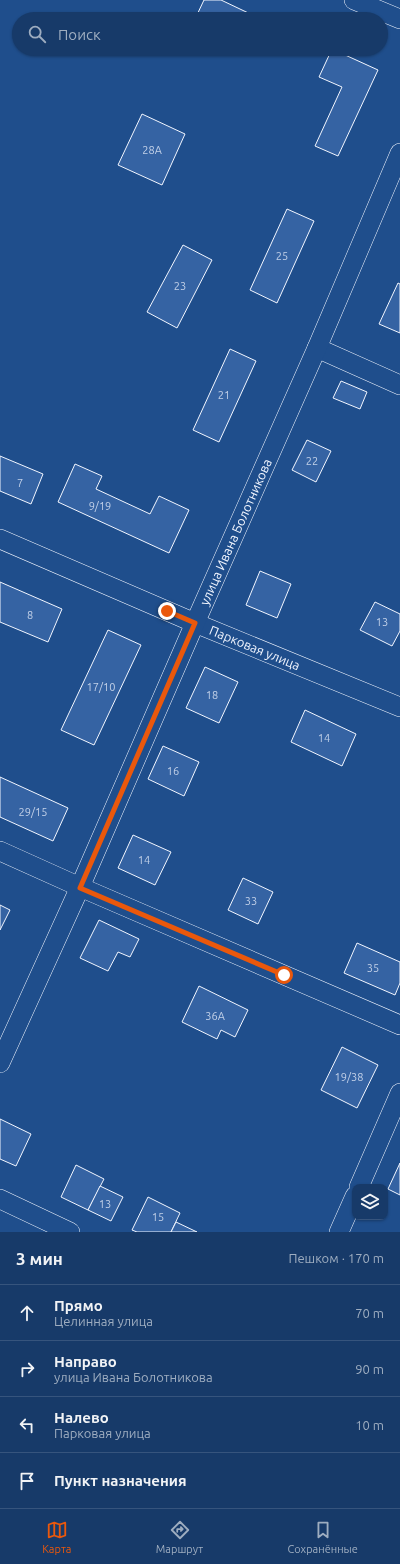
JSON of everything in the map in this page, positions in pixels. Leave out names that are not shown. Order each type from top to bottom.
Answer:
[{"type":"street","points":[[354,0],[383,12]]},
{"type":"street","points":[[388,14],[400,19]]},
{"type":"street","name":"улица Ивана Болотникова","points":[[0,1063],[80,888],[317,348],[400,153]]},
{"type":"street","points":[[317,348],[400,385]]},
{"type":"street","name":"Парковая улица","points":[[0,539],[195,623],[400,707]]},
{"type":"street","points":[[0,851],[80,888],[400,1025]]},
{"type":"street","points":[[360,1184],[400,1093]]},
{"type":"street","points":[[0,1199],[70,1232]]},
{"type":"street","points":[[339,1232],[352,1203]]},
{"type":"building","points":[[204,0],[221,0],[246,12],[198,12]]},
{"type":"building","points":[[329,56],[347,56],[378,70],[338,156],[315,146],[342,87],[319,77]]},
{"type":"building","points":[[142,114],[185,134],[162,185],[118,165]]},
{"type":"building","points":[[287,209],[314,221],[277,303],[250,290]]},
{"type":"building","points":[[183,245],[212,260],[177,328],[147,312]]},
{"type":"building","points":[[398,283],[400,284],[400,333],[379,324]]},
{"type":"building","points":[[230,349],[256,361],[219,442],[193,430]]},
{"type":"building","points":[[341,381],[367,392],[360,409],[333,398]]},
{"type":"building","points":[[307,440],[331,451],[316,482],[292,470]]},
{"type":"building","points":[[0,456],[43,474],[31,504],[0,491]]},
{"type":"building","points":[[75,464],[102,476],[96,489],[150,514],[159,496],[189,510],[169,553],[58,502]]},
{"type":"building","points":[[260,571],[291,584],[277,618],[246,605]]},
{"type":"building","points":[[0,582],[62,609],[48,642],[0,622]]},
{"type":"building","points":[[375,602],[400,614],[400,631],[392,646],[360,630]]},
{"type":"building","points":[[108,630],[141,645],[94,745],[61,730]]},
{"type":"building","points":[[205,667],[238,682],[219,723],[186,708]]},
{"type":"building","points":[[305,710],[356,734],[342,766],[291,742]]},
{"type":"building","points":[[163,746],[199,762],[184,796],[148,779]]},
{"type":"building","points":[[0,777],[68,808],[53,841],[0,817]]},
{"type":"building","points":[[133,835],[171,852],[155,885],[118,868]]},
{"type":"building","points":[[243,878],[273,892],[258,924],[228,910]]},
{"type":"building","points":[[0,905],[10,910],[0,930]]},
{"type":"building","points":[[99,920],[139,939],[130,957],[118,952],[108,971],[80,958]]},
{"type":"building","points":[[357,943],[400,962],[400,983],[395,995],[344,973]]},
{"type":"building","points":[[199,986],[248,1010],[235,1037],[221,1030],[217,1039],[182,1022]]},
{"type":"building","points":[[342,1047],[378,1065],[357,1108],[321,1090]]},
{"type":"building","points":[[0,1119],[31,1134],[16,1166],[0,1159]]},
{"type":"building","points":[[400,1163],[400,1195],[388,1189]]},
{"type":"building","points":[[76,1165],[104,1179],[88,1210],[61,1197]]},
{"type":"building","points":[[100,1186],[123,1197],[111,1221],[88,1210]]},
{"type":"building","points":[[148,1197],[180,1213],[171,1232],[137,1232],[132,1230]]},
{"type":"building","points":[[176,1222],[197,1232],[171,1232]]},
{"type":"route","points":[[167,611],[195,623],[80,888],[284,975]]}]
